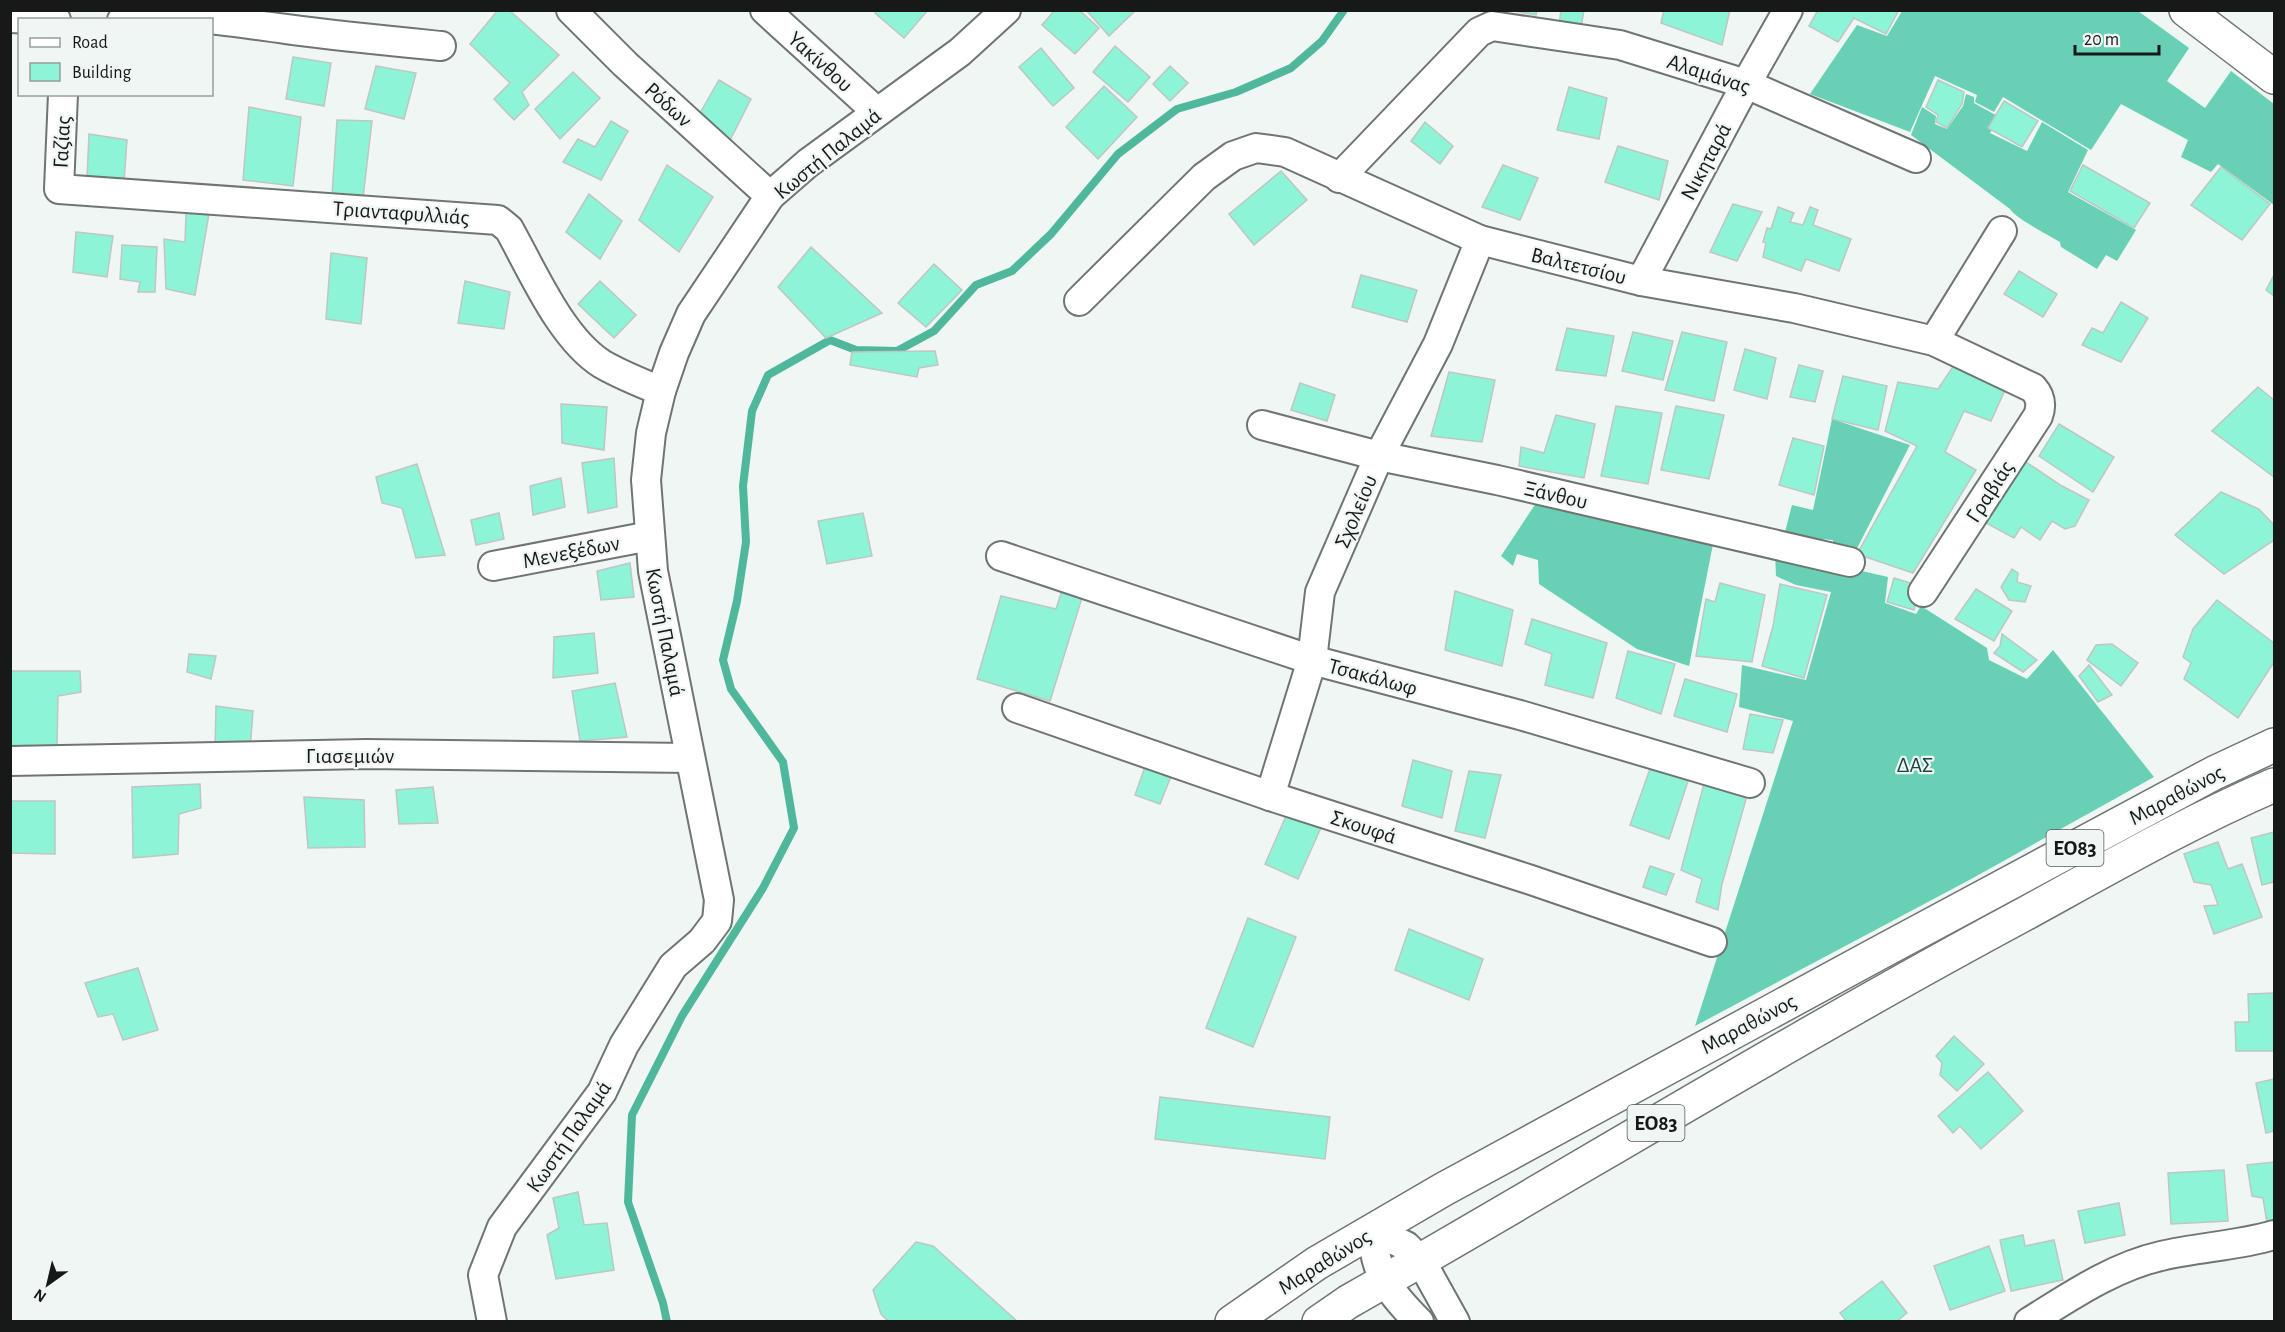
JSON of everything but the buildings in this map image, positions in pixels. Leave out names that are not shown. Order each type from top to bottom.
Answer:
[{"type":"main road","points":[[2186,10],[2274,77]]},
{"type":"main road","name":"Μαραθώνος","points":[[1232,1322],[1317,1263],[1597,1105],[2214,773],[2274,744]]},
{"type":"main road","name":"Μαραθώνος","points":[[1319,1322],[1892,985],[2180,830],[2274,785]]},
{"type":"street","name":"Ρόδων","points":[[571,10],[625,63],[770,196]]},
{"type":"street","name":"Υακίνθου","points":[[765,10],[877,112]]},
{"type":"street","name":"Κωστή Παλαμά","points":[[492,1322],[483,1275],[502,1227],[602,1092],[624,1045],[673,966],[702,941],[717,921],[719,900],[653,572],[650,536],[646,480],[651,433],[661,391],[674,353],[691,314],[770,196],[808,163],[960,52],[1006,10]]},
{"type":"street","name":"Νικηταρά","points":[[1641,281],[1788,10]]},
{"type":"street","points":[[134,18],[151,15],[181,15],[202,18]]},
{"type":"street","points":[[213,19],[441,46]]},
{"type":"street","name":"Αλαμάνας","points":[[1339,178],[1479,32],[1492,26],[1620,45],[1746,84],[1916,158]]},
{"type":"street","name":"Γαζίας","points":[[59,189],[63,96]]},
{"type":"street","name":"Βαλτετσίου","points":[[1079,301],[1204,177],[1233,156],[1256,148],[1285,152],[1480,240],[1641,281],[1794,308],[1934,341],[2033,388]]},
{"type":"street","name":"Τριανταφυλλιάς","points":[[59,189],[498,220],[509,229],[566,329],[579,344],[600,363],[661,391]]},
{"type":"street","points":[[1934,341],[2002,231]]},
{"type":"street","name":"Σχολείου","points":[[1270,796],[1312,660],[1320,592],[1379,456],[1438,345],[1480,240]]},
{"type":"street","name":"Γραβιάς","points":[[1923,592],[2038,416],[2041,400],[2033,388]]},
{"type":"street","name":"Ξάνθου","points":[[1262,425],[1379,456],[1497,480],[1850,562]]},
{"type":"street","name":"Μενεξέδων","points":[[493,567],[650,536]]},
{"type":"street","name":"Τσακάλωφ","points":[[1001,556],[1312,660],[1520,715],[1750,783]]},
{"type":"street","name":"Σκουφά","points":[[1017,708],[1270,796],[1531,880],[1712,942]]},
{"type":"street","name":"Γιασεμιών","points":[[10,761],[366,754],[690,758]]},
{"type":"street","points":[[1419,1322],[1384,1282],[1376,1265],[1373,1230],[1406,1246],[1421,1261],[1455,1322]]},
{"type":"street","points":[[2029,1322],[2118,1270],[2161,1256],[2251,1242],[2274,1235]]},
{"type":"green space","points":[[1902,11],[2138,11],[2189,48],[2167,81],[2205,108],[2231,71],[2274,104],[2274,205],[2218,164],[2211,172],[2181,157],[2188,140],[2121,104],[2091,150],[2003,97],[1994,112],[1975,102],[1977,95],[1935,76],[1910,132],[1810,94],[1857,25],[1887,36]]},
{"type":"green space","points":[[1966,94],[1974,97],[1974,103],[1999,117],[1990,133],[2027,151],[2042,122],[2088,150],[2068,192],[2136,230],[2117,261],[2106,255],[2097,269],[2061,247],[2060,242],[2019,218],[1911,135],[1922,107],[1936,116],[1935,124],[1947,129],[1963,106]]},
{"type":"green space","points":[[1832,419],[1910,445],[1850,562],[1833,558],[1833,540],[1806,538],[1785,532],[1792,505],[1813,510]]},
{"type":"green space","points":[[1538,500],[1714,539],[1689,666],[1637,649],[1539,584],[1538,560],[1517,554],[1513,566],[1501,556]]},
{"type":"green space","name":"ΔΑΣ","points":[[1775,551],[1888,577],[1885,603],[1916,614],[1921,606],[1987,648],[1989,660],[2027,679],[2053,650],[2154,777],[1973,878],[1695,1026],[1793,721],[1739,707],[1742,665],[1806,680],[1831,592],[1796,585],[1776,576]]},
{"type":"waterway","points":[[667,1322],[663,1303],[628,1202],[632,1115],[682,1016],[763,888],[794,828],[783,762],[731,689],[723,660],[737,601],[746,542],[743,486],[752,411],[768,375],[830,340],[856,350],[897,351],[934,331],[976,285],[1012,271],[1051,234],[1118,154],[1177,109],[1236,92],[1291,68],[1322,41],[1344,10]]}]
